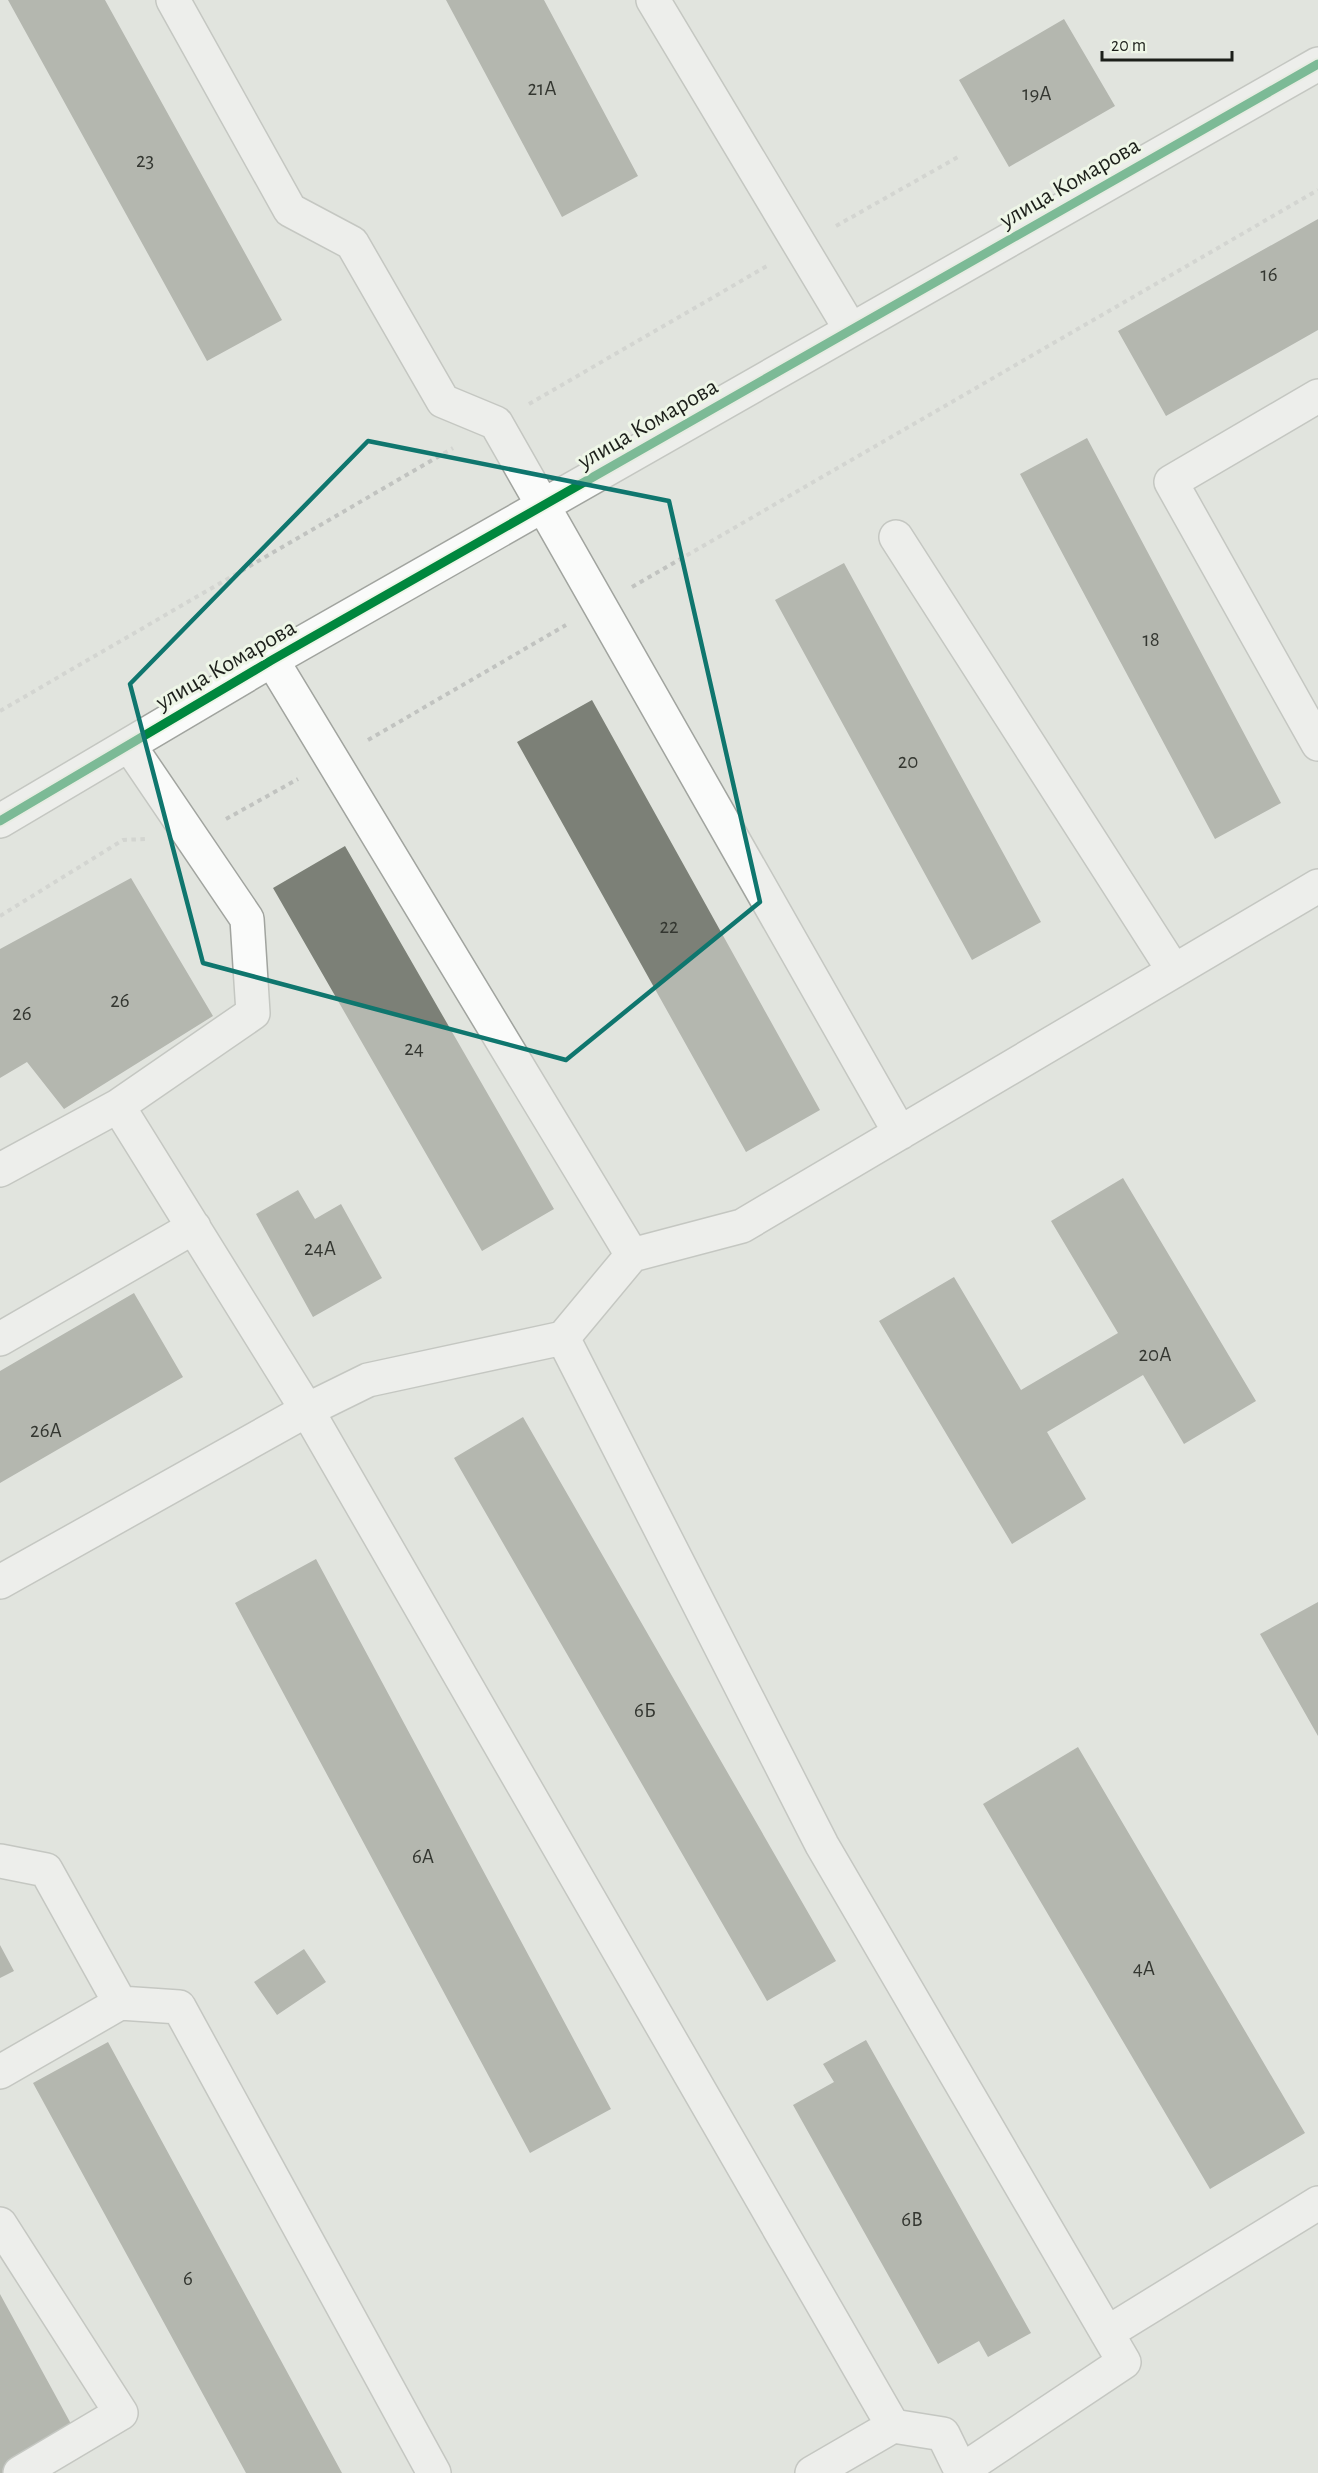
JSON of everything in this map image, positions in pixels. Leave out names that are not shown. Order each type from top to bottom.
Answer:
[{"type":"street","points":[[173,0],[290,210],[352,243],[443,401],[496,423],[900,1133]]},
{"type":"street","points":[[653,0],[851,330]]},
{"type":"street","name":"улица Комарова","points":[[0,821],[272,660],[479,551],[544,506],[1318,64]]},
{"type":"street","points":[[1318,396],[1171,482],[1318,744]]},
{"type":"street","points":[[896,537],[1174,971]]},
{"type":"street","points":[[272,660],[632,1255]]},
{"type":"street","points":[[0,1170],[118,1106],[253,1014],[247,919],[129,745]]},
{"type":"street","points":[[0,1582],[307,1410],[368,1380],[563,1338],[632,1255],[742,1226],[1318,886]]},
{"type":"street","points":[[118,1106],[307,1410],[894,2426]]},
{"type":"street","points":[[0,1339],[194,1227]]},
{"type":"street","points":[[563,1338],[822,1845],[1124,2362],[962,2472],[943,2434],[894,2426],[812,2473]]},
{"type":"street","points":[[0,1861],[46,1869],[120,2003]]},
{"type":"street","points":[[0,2072],[120,2003],[179,2007],[434,2473]]},
{"type":"street","points":[[1107,2333],[1318,2203]]},
{"type":"street","points":[[0,2224],[121,2413],[20,2473]]},
{"type":"path","points":[[0,916],[123,840],[192,838],[333,760],[1318,190]]},
{"type":"highlighted area","points":[[368,441],[669,501],[760,902],[566,1060],[203,963],[130,684]]},
{"type":"building","points":[[8,0],[105,0],[282,320],[207,361]]},
{"type":"building","points":[[446,0],[544,0],[638,176],[562,217]]},
{"type":"building","points":[[1064,19],[1115,106],[1009,167],[959,80]]},
{"type":"building","points":[[1318,219],[1318,330],[1166,416],[1118,331]]},
{"type":"building","points":[[1087,438],[1281,803],[1215,839],[1020,474]]},
{"type":"building","points":[[844,563],[1041,922],[972,960],[775,600]]},
{"type":"building","points":[[592,700],[820,1110],[746,1152],[517,742]]},
{"type":"building","points":[[345,846],[554,1209],[482,1251],[273,888]]},
{"type":"building","points":[[131,878],[213,1016],[64,1109],[27,1062],[0,1078],[0,949]]},
{"type":"building","points":[[1123,1178],[1256,1401],[1184,1444],[1143,1375],[1047,1432],[1086,1499],[1012,1544],[879,1321],[954,1277],[1021,1390],[1118,1333],[1051,1221]]},
{"type":"building","points":[[298,1190],[315,1219],[341,1204],[382,1278],[313,1317],[256,1214]]},
{"type":"building","points":[[134,1293],[183,1377],[0,1483],[0,1371]]},
{"type":"building","points":[[523,1417],[836,1961],[767,2001],[454,1458]]},
{"type":"building","points":[[316,1559],[611,2109],[530,2153],[235,1603]]},
{"type":"building","points":[[1318,1602],[1318,1736],[1260,1634]]},
{"type":"building","points":[[1078,1747],[1305,2133],[1210,2189],[983,1804]]},
{"type":"building","points":[[0,1945],[14,1971],[0,1978]]},
{"type":"building","points":[[304,1949],[326,1982],[277,2015],[254,1982]]},
{"type":"building","points":[[866,2040],[1031,2333],[988,2357],[979,2341],[938,2364],[793,2105],[834,2082],[823,2064]]},
{"type":"building","points":[[108,2042],[342,2473],[246,2473],[33,2083]]},
{"type":"building","points":[[0,2294],[76,2433],[3,2473],[0,2473]]},
{"type":"cycle path","points":[[0,821],[272,660],[1318,64]]}]
